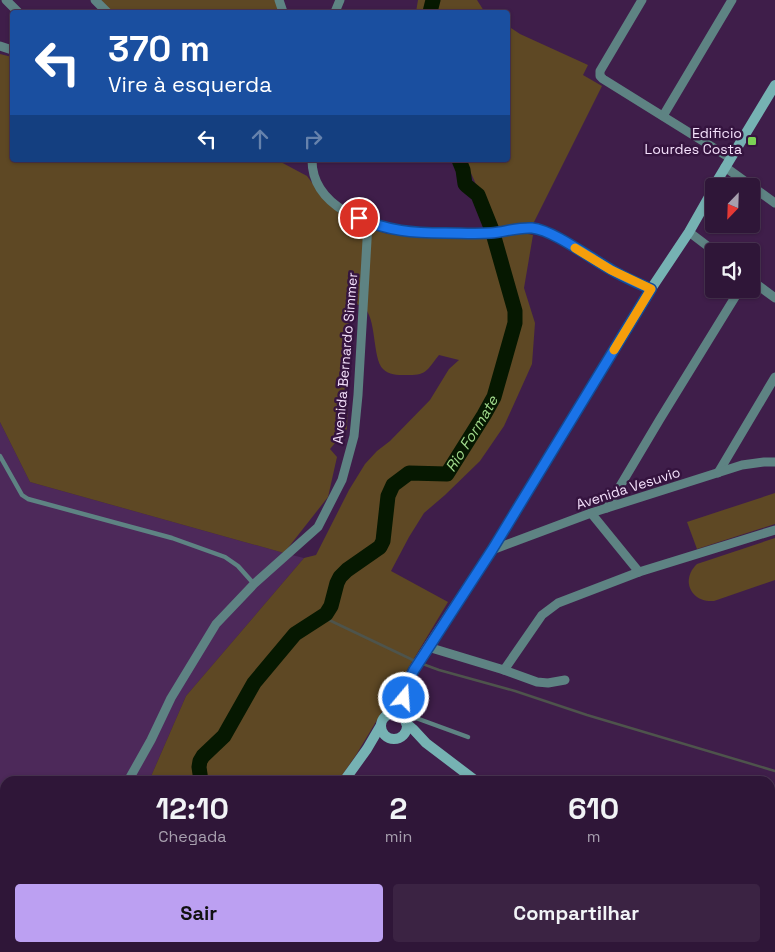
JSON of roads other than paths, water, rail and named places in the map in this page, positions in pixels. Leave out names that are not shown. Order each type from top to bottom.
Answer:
[{"type":"street","points":[[6,0],[16,10]]},
{"type":"street","points":[[96,0],[105,10]]},
{"type":"street","points":[[642,0],[600,71],[600,76],[663,116],[728,163],[775,203]]},
{"type":"street","points":[[663,116],[732,0]]},
{"type":"street","points":[[719,178],[775,85]]},
{"type":"street","points":[[312,162],[316,182],[322,192],[334,204],[349,214],[368,222],[408,232],[478,234],[531,228],[540,230],[558,238],[611,270],[651,289]]},
{"type":"street","points":[[348,776],[367,749],[428,647],[492,550],[705,203]]},
{"type":"street","name":"Avenida Bernardo Simmer","points":[[131,776],[171,698],[216,624],[254,584],[318,527],[342,480],[354,436],[368,222]]},
{"type":"street","points":[[689,232],[705,244]]},
{"type":"street","points":[[760,287],[775,298]]},
{"type":"street","points":[[608,508],[734,298]]},
{"type":"street","points":[[718,473],[775,377]]},
{"type":"street","name":"Avenida Vesuvio","points":[[492,550],[591,513],[742,465],[775,462]]},
{"type":"street","points":[[591,513],[639,572]]},
{"type":"street","points":[[504,670],[542,615],[558,603],[639,572],[775,530]]},
{"type":"street","points":[[428,647],[537,682],[548,683],[565,680]]},
{"type":"street","points":[[399,737],[405,731],[404,707],[407,684]]},
{"type":"street","points":[[388,738],[382,732],[383,720],[391,713],[395,713],[400,715],[426,743],[469,776]]},
{"type":"street","points":[[367,749],[388,738],[408,737],[426,743]]},
{"type":"lane","points":[[0,456],[22,496],[172,538],[225,557],[238,566],[254,584]]},
{"type":"lane","points":[[405,721],[416,718],[468,737]]},
{"type":"waterway","name":"Rio Formate","points":[[430,10],[433,0]]},
{"type":"waterway","name":"Rio Formate","points":[[200,776],[200,761],[224,736],[254,683],[295,634],[326,614],[331,606],[340,577],[380,547],[383,541],[388,496],[393,485],[409,473],[447,474],[494,397],[515,323],[515,311],[492,230],[478,195],[465,184],[460,162]]},
{"type":"waterway","points":[[325,615],[329,620],[415,661]]},
{"type":"waterway","points":[[420,663],[775,771]]},
{"type":"place","name":"Edificio Lourdes Costa","points":[[752,141]]}]
